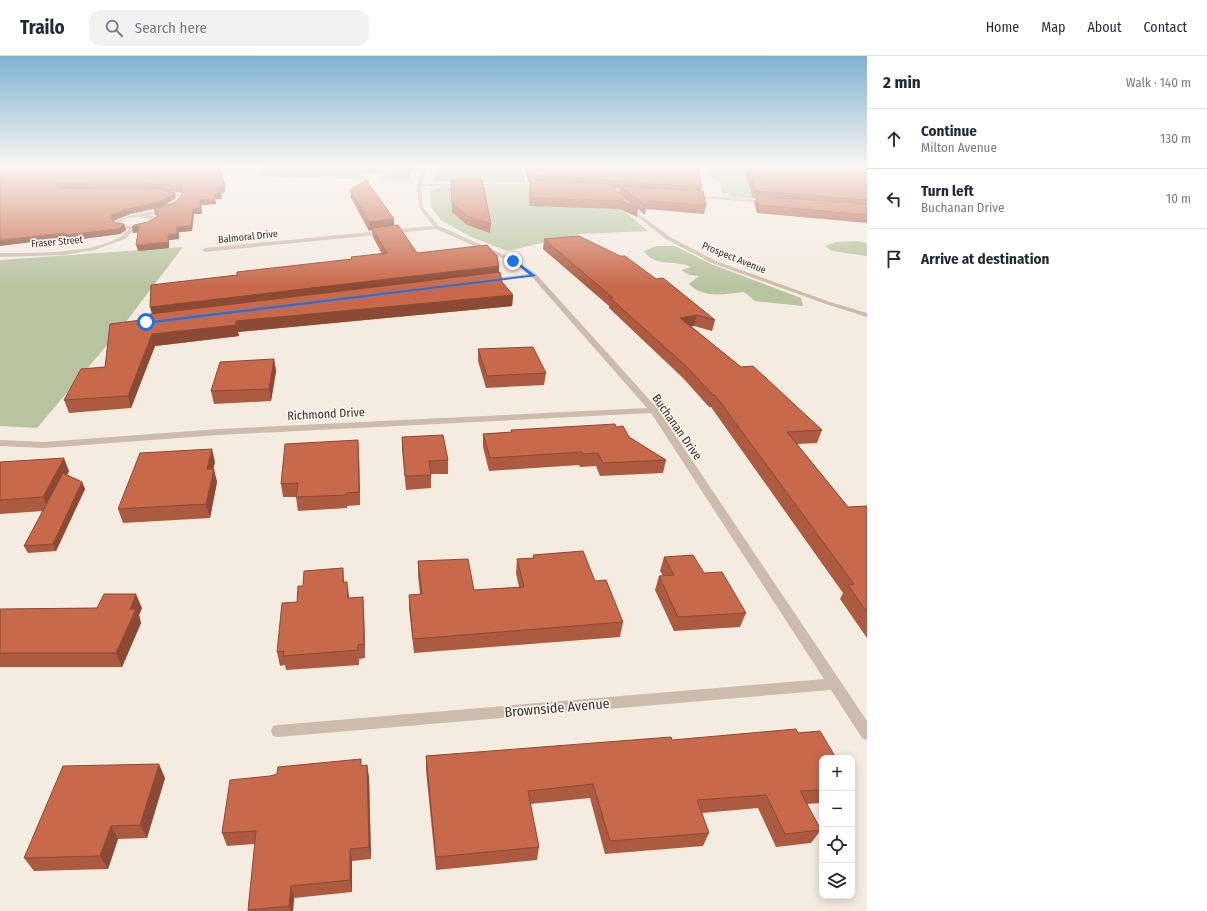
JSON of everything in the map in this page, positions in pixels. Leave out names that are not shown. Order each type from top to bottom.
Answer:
[{"type":"street","points":[[146,215],[154,217],[156,220],[150,224],[134,227],[119,226],[116,222],[126,217],[146,215],[172,206]]},
{"type":"street","name":"Buchanan Drive","points":[[421,206],[437,227],[513,261],[534,276],[654,410],[867,733]]},
{"type":"street","name":"Prospect Avenue","points":[[628,206],[668,238],[714,262],[821,301],[867,315]]},
{"type":"street","name":"Fraser Street","points":[[0,256],[72,252],[95,248],[124,238],[134,227]]},
{"type":"street","name":"Balmoral Drive","points":[[205,250],[437,227]]},
{"type":"street","points":[[478,282],[534,276]]},
{"type":"street","name":"Richmond Drive","points":[[0,443],[44,444],[234,431],[654,410]]},
{"type":"street","name":"Brownside Avenue","points":[[278,731],[836,684]]},
{"type":"green space","points":[[618,206],[648,231],[581,234],[507,251],[469,236],[441,220],[431,207]]},
{"type":"green space","points":[[857,241],[867,243],[867,256],[832,251],[825,246],[836,242]]},
{"type":"green space","points":[[657,246],[675,246],[711,264],[801,298],[803,306],[755,301],[744,292],[708,294],[701,292],[689,284],[699,276],[689,275],[681,270],[691,267],[654,260],[644,251]]},
{"type":"green space","points":[[183,247],[119,331],[37,428],[0,426],[0,260]]},
{"type":"building","points":[[0,206],[141,206],[112,215],[110,218],[116,223],[124,224],[119,229],[0,240]]},
{"type":"building","points":[[164,206],[201,206],[201,208],[193,209],[191,226],[177,227],[177,234],[168,235],[168,242],[136,245],[139,226],[132,227],[134,225],[148,222],[158,216],[158,211],[154,209]]},
{"type":"building","points":[[359,206],[385,206],[394,219],[369,222]]},
{"type":"building","points":[[455,206],[487,206],[491,224],[467,216]]},
{"type":"building","points":[[769,206],[867,206],[867,215]]},
{"type":"building","points":[[398,225],[417,253],[487,245],[497,256],[499,266],[150,307],[151,285],[237,275],[237,272],[352,259],[351,257],[387,253],[372,228]]},
{"type":"building","points":[[579,236],[620,256],[625,256],[656,279],[663,278],[715,320],[697,315],[680,318],[741,367],[753,366],[822,430],[787,432],[848,507],[867,506],[867,612],[848,585],[854,584],[715,395],[713,395],[686,366],[610,298],[613,298],[544,239]]},
{"type":"building","points":[[500,272],[502,282],[513,295],[236,321],[236,325],[152,334],[128,396],[64,400],[81,369],[105,367],[110,324],[149,319],[150,314]]},
{"type":"building","points":[[533,347],[546,373],[487,376],[478,349]]},
{"type":"building","points":[[274,359],[269,389],[211,391],[220,362]]},
{"type":"building","points":[[615,424],[616,427],[623,426],[629,437],[666,460],[603,463],[598,453],[583,454],[582,452],[490,458],[483,434],[512,432],[511,430]]},
{"type":"building","points":[[443,435],[448,460],[429,461],[431,475],[405,476],[402,437]]},
{"type":"building","points":[[358,440],[359,492],[346,493],[346,495],[296,497],[298,483],[281,484],[285,444]]},
{"type":"building","points":[[212,449],[207,469],[214,469],[206,504],[118,509],[140,453]]},
{"type":"building","points":[[64,458],[43,497],[0,500],[0,462]]},
{"type":"building","points":[[63,473],[82,482],[53,544],[24,546]]},
{"type":"building","points":[[583,551],[595,581],[606,580],[623,622],[413,639],[409,595],[422,594],[418,561],[468,559],[474,590],[524,587],[517,559],[534,558],[533,555]]},
{"type":"building","points":[[693,555],[704,573],[722,572],[746,613],[678,617],[659,576],[674,575],[664,557]]},
{"type":"building","points":[[343,568],[343,582],[347,582],[348,598],[363,597],[364,644],[358,645],[358,650],[283,656],[284,651],[277,652],[282,603],[297,602],[298,586],[303,586],[304,571]]},
{"type":"building","points":[[104,594],[136,594],[130,609],[136,609],[116,653],[0,653],[0,609],[97,608]]},
{"type":"building","points":[[796,729],[798,733],[820,731],[834,755],[819,755],[819,790],[800,791],[819,826],[819,830],[785,834],[766,795],[697,800],[709,833],[610,841],[593,784],[528,791],[539,847],[436,857],[426,756],[671,737],[672,740]]},
{"type":"building","points":[[361,759],[361,766],[367,765],[369,847],[350,849],[350,880],[291,886],[289,906],[248,910],[256,831],[222,833],[230,780],[270,776],[277,774],[278,767]]},
{"type":"building","points":[[159,764],[140,825],[111,826],[100,856],[24,858],[63,766]]},
{"type":"route","points":[[146,322],[534,276],[513,261]]}]
